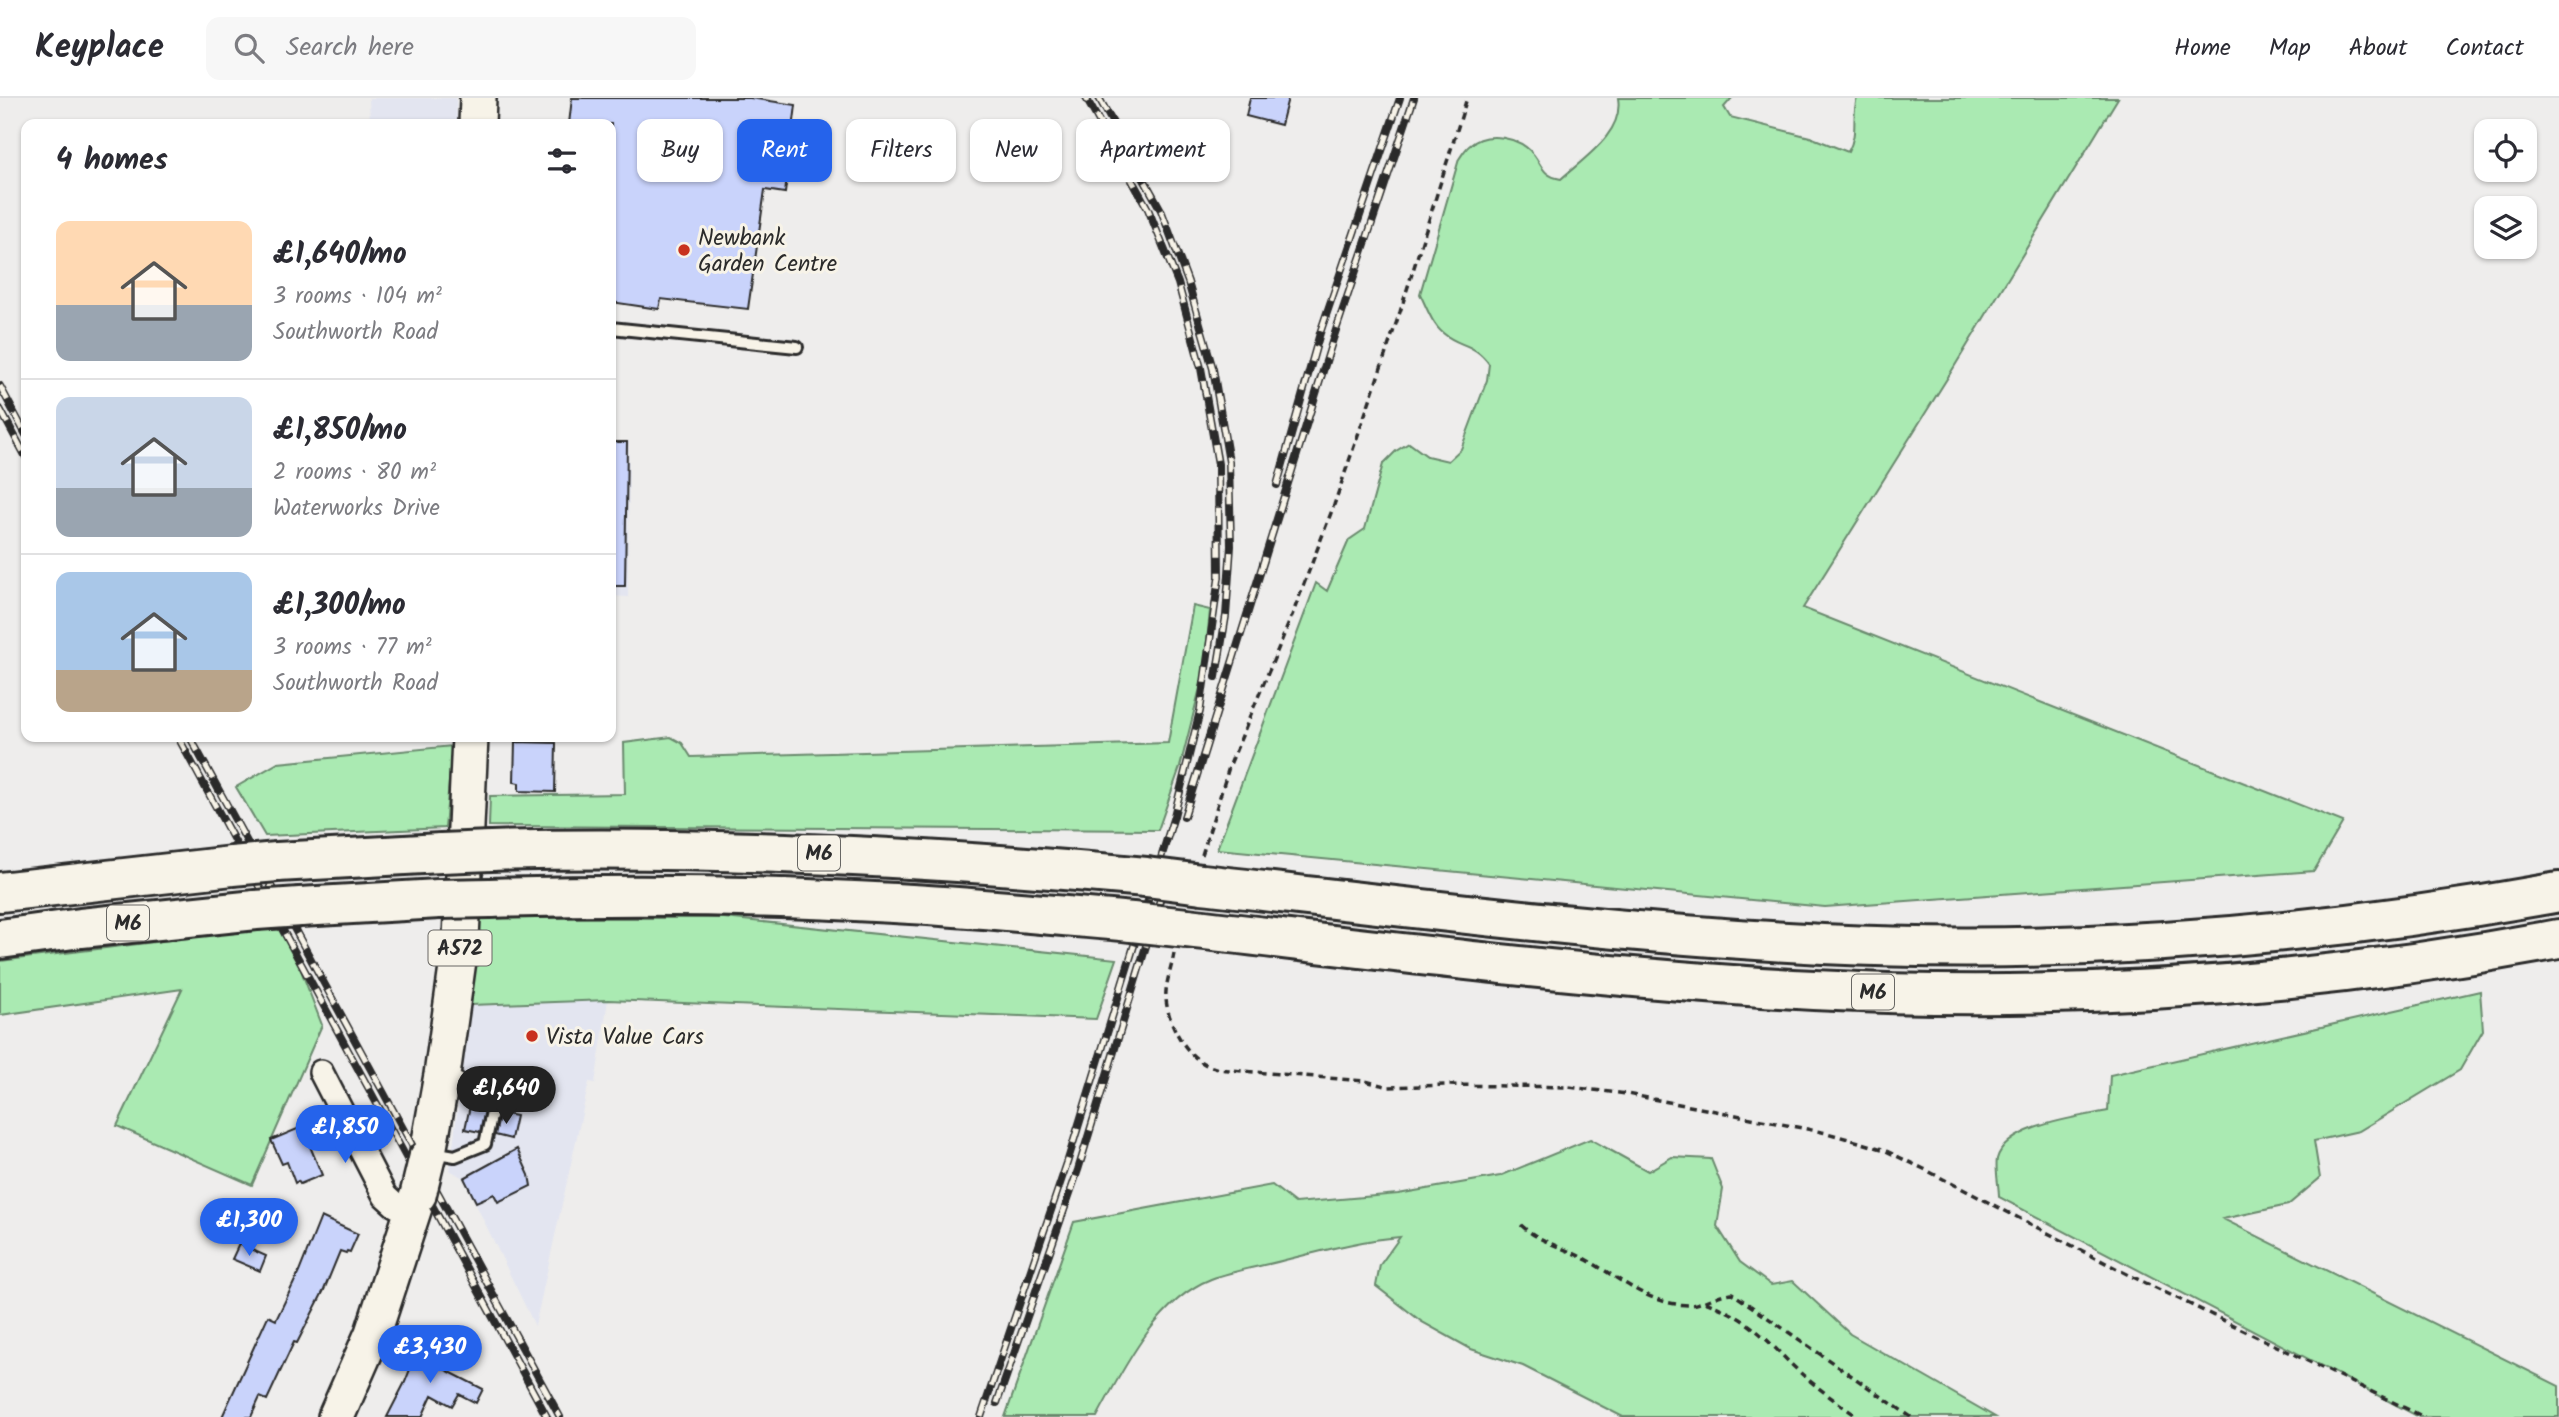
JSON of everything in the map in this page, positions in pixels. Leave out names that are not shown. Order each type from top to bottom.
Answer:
[{"type":"highway","name":"M6","points":[[0,892],[276,862],[441,853],[620,849],[829,853],[1005,864],[1146,877],[1682,936],[1826,944],[1961,947],[2096,945],[2222,937],[2349,924],[2559,892]]},
{"type":"highway","name":"M6","points":[[0,939],[256,910],[439,899],[605,896],[807,899],[950,906],[1132,922],[1670,982],[1959,994],[2100,991],[2235,982],[2371,969],[2559,939]]},
{"type":"main road","points":[[477,119],[478,98]]},
{"type":"main road","name":"A572","points":[[335,1417],[373,1333],[416,1205],[428,1155],[461,939],[470,742]]},
{"type":"street","points":[[321,1072],[385,1196],[395,1205],[416,1205]]},
{"type":"lane","points":[[616,329],[797,347]]},
{"type":"lane","points":[[428,1155],[455,1156],[485,1143],[496,1094],[442,1074]]},
{"type":"path","points":[[1521,1225],[1534,1238],[1551,1242],[1639,1292],[1665,1303],[1692,1305],[1718,1294],[1732,1293],[1911,1417]]},
{"type":"path","points":[[1704,1301],[1753,1326],[1786,1359],[1858,1417]]},
{"type":"shaded area","points":[[369,98],[456,98],[457,119],[370,119]]},
{"type":"shaded area","points":[[616,441],[629,441],[628,597],[616,596]]},
{"type":"shaded area","points":[[608,1000],[595,1083],[589,1082],[535,1326],[463,1178],[450,1170],[471,1005]]},
{"type":"green space","points":[[1618,98],[1732,98],[1724,107],[1730,117],[1810,137],[1848,152],[1853,138],[1857,98],[2118,98],[1803,608],[2343,822],[2314,871],[1825,907],[1217,849],[1316,583],[1327,591],[1349,540],[1365,529],[1383,464],[1409,443],[1427,456],[1448,461],[1461,449],[1487,380],[1489,364],[1484,357],[1439,329],[1420,294],[1459,159],[1476,141],[1503,138],[1528,149],[1547,173],[1561,179],[1609,133],[1618,111]]},
{"type":"green space","points":[[1193,606],[1210,610],[1204,672],[1180,767],[1158,830],[489,826],[490,796],[625,794],[624,743],[671,737],[682,743],[691,757],[1168,743]]},
{"type":"green space","points":[[452,746],[445,828],[265,836],[236,787],[278,763]]},
{"type":"green space","points":[[480,918],[724,918],[1117,959],[1096,1019],[608,1000],[471,1005]]},
{"type":"green space","points":[[284,926],[322,1025],[252,1185],[117,1126],[182,989],[0,1015],[0,961]]},
{"type":"green space","points":[[2480,991],[2483,1030],[2460,1070],[2359,1131],[2314,1141],[2320,1178],[2288,1205],[2223,1219],[2559,1386],[2559,1417],[2419,1417],[1999,1197],[1997,1159],[2003,1147],[2028,1130],[2108,1111],[2110,1075]]},
{"type":"green space","points":[[1590,1139],[1648,1171],[1672,1157],[1711,1159],[1723,1189],[1717,1226],[1740,1262],[1771,1285],[1793,1281],[1850,1334],[1995,1417],[1623,1417],[1523,1366],[1471,1349],[1422,1322],[1376,1286],[1380,1265],[1400,1237],[1344,1246],[1211,1279],[1192,1289],[1158,1319],[1130,1358],[1097,1417],[1005,1417],[1074,1222],[1272,1185],[1295,1203],[1398,1194],[1500,1176]]},
{"type":"building","name":"Newbank Garden Centre","points":[[572,98],[750,98],[796,105],[794,119],[737,119],[737,182],[786,182],[785,193],[765,190],[748,309],[661,299],[659,309],[616,303],[616,119],[570,119]]},
{"type":"building","points":[[1250,98],[1288,98],[1281,125],[1246,116]]},
{"type":"building","points":[[616,442],[627,442],[625,586],[616,586]]},
{"type":"building","points":[[515,742],[556,743],[555,792],[519,791],[519,783],[514,782]]},
{"type":"building","points":[[470,1106],[485,1110],[480,1132],[465,1129]]},
{"type":"building","points":[[500,1113],[516,1116],[511,1139],[495,1135]]},
{"type":"building","points":[[302,1127],[322,1175],[300,1184],[298,1181],[295,1183],[287,1162],[282,1164],[271,1140]]},
{"type":"building","points":[[517,1149],[531,1186],[498,1202],[494,1194],[476,1202],[464,1178]]},
{"type":"building","points":[[321,1217],[358,1234],[350,1252],[340,1251],[324,1290],[297,1343],[294,1342],[267,1400],[260,1397],[251,1417],[222,1417],[268,1316],[276,1320]]},
{"type":"building","points":[[239,1244],[266,1256],[260,1271],[232,1259]]},
{"type":"building","points":[[420,1344],[448,1355],[442,1368],[483,1389],[476,1403],[459,1394],[452,1406],[432,1395],[422,1417],[387,1417]]},
{"type":"railway","points":[[981,1417],[1067,1163],[1174,816],[1200,711],[1219,577],[1218,464],[1201,368],[1178,283],[1148,209],[1086,98]]},
{"type":"railway","points":[[1099,98],[1161,210],[1188,282],[1213,369],[1229,462],[1231,546],[1226,616],[1216,677]]},
{"type":"railway","points":[[1277,485],[1320,333],[1400,98]]},
{"type":"railway","points":[[1184,817],[1333,339],[1414,98]]},
{"type":"railway","points":[[0,386],[21,426]]},
{"type":"railway","points":[[0,409],[21,448]]},
{"type":"railway","points":[[181,742],[547,1417]]},
{"type":"railway","points":[[193,742],[560,1417]]},
{"type":"railway","points":[[997,1403],[1078,1170],[1163,890]]},
{"type":"place","name":"Newbank Garden Centre","points":[[684,250]]},
{"type":"place","name":"Vista Value Cars","points":[[532,1036]]}]
